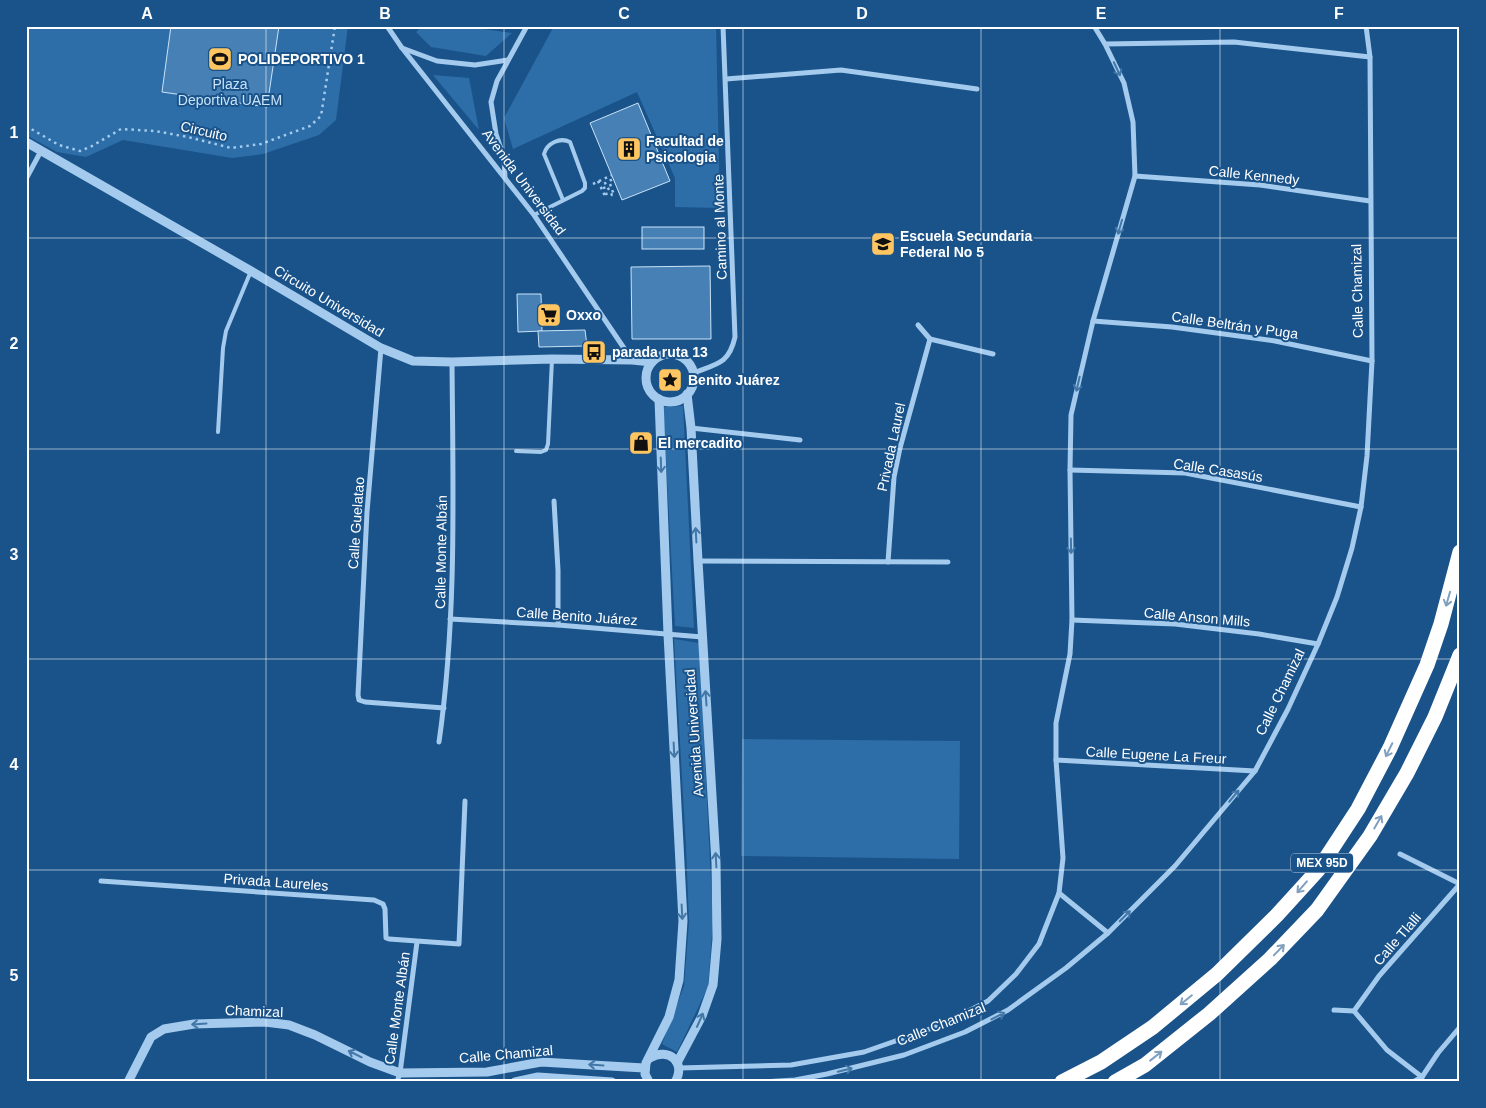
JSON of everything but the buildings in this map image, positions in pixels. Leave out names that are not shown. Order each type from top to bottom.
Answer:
[{"type":"highway","name":"MEX 95D","points":[[1062,1082],[1101,1062],[1153,1027],[1218,974],[1277,915],[1318,870],[1358,809],[1390,748],[1427,665],[1441,624],[1460,552]]},
{"type":"highway","name":"MEX 95D","points":[[1115,1082],[1145,1065],[1209,1014],[1270,959],[1318,910],[1370,836],[1406,773],[1435,717],[1460,655]]},
{"type":"street","name":"Avenida Universidad","points":[[387,26],[402,48],[534,215],[632,360]]},
{"type":"street","points":[[505,178],[504,158],[496,134],[491,102],[497,81],[527,26]]},
{"type":"street","name":"Camino al Monte","points":[[693,373],[722,362],[732,351],[735,337],[723,26]]},
{"type":"street","name":"Calle Chamizal","points":[[678,1065],[791,1065],[864,1052],[941,1026],[988,1001],[1016,974],[1039,944],[1060,893],[1063,858],[1056,760],[1056,723],[1070,654],[1072,620],[1071,415],[1094,322],[1135,176],[1133,122],[1124,83],[1094,26]]},
{"type":"street","name":"Calle Chamizal","points":[[762,1082],[795,1080],[827,1074],[904,1055],[965,1032],[1008,1010],[1066,968],[1108,933],[1175,866],[1255,771],[1288,710],[1318,644],[1337,596],[1352,548],[1361,507],[1367,456],[1372,361],[1370,57],[1366,26]]},
{"type":"street","points":[[1105,44],[1234,42],[1370,57]]},
{"type":"street","points":[[402,48],[437,61],[475,65],[508,60]]},
{"type":"street","points":[[726,79],[841,70],[976,89]]},
{"type":"street","name":"Circuito Universidad","points":[[26,142],[382,348],[413,360],[452,362],[552,359],[652,362]]},
{"type":"street","points":[[26,179],[41,151]]},
{"type":"street","name":"Calle Kennedy","points":[[1135,176],[1260,185],[1370,201]]},
{"type":"street","name":"Calle Beltrán y Puga","points":[[1094,322],[1172,327],[1275,341],[1372,361]]},
{"type":"street","points":[[918,325],[930,338],[993,354]]},
{"type":"street","name":"Privada Laurel","points":[[888,562],[894,477],[930,338]]},
{"type":"street","name":"Calle Guelatao","points":[[382,348],[367,512],[358,695],[359,700],[365,702],[444,708]]},
{"type":"street","points":[[664,354],[680,356],[686,360],[693,373],[691,388],[687,394],[681,399],[674,401],[659,399],[650,392],[646,382],[646,372],[652,362],[664,354]]},
{"type":"street","name":"Calle Monte Albán","points":[[439,742],[444,708],[450,619],[454,500],[452,362]]},
{"type":"street","name":"Avenida Universidad","points":[[675,1082],[679,1076],[678,1065],[714,985],[717,939],[716,863],[691,428],[687,394]]},
{"type":"street","name":"Avenida Universidad","points":[[644,1068],[669,1017],[679,980],[682,921],[659,399]]},
{"type":"street","points":[[691,428],[800,440]]},
{"type":"street","name":"Calle Casasús","points":[[1070,470],[1185,473],[1361,507]]},
{"type":"street","points":[[554,501],[558,570],[558,625]]},
{"type":"street","points":[[698,561],[948,562]]},
{"type":"street","name":"Calle Benito Juárez","points":[[450,619],[558,625],[702,637]]},
{"type":"street","name":"Calle Anson Mills","points":[[1072,620],[1175,624],[1260,634],[1318,644]]},
{"type":"street","name":"Calle Eugene La Freur","points":[[1056,760],[1255,771]]},
{"type":"street","name":"Calle Monte Albán","points":[[398,1078],[417,942],[458,944],[460,939],[465,801]]},
{"type":"street","points":[[1400,854],[1460,884]]},
{"type":"street","name":"Privada Laureles","points":[[101,881],[374,900],[383,904],[385,909],[386,938],[417,942]]},
{"type":"street","name":"Calle Tlalli","points":[[1354,1011],[1379,976],[1460,884]]},
{"type":"street","points":[[1060,893],[1108,933]]},
{"type":"street","points":[[1334,1010],[1354,1011],[1387,1050],[1422,1077]]},
{"type":"street","name":"Chamizal","points":[[128,1082],[150,1037],[164,1029],[194,1024],[265,1022],[289,1026],[315,1034],[398,1078]]},
{"type":"street","points":[[1413,1082],[1422,1077],[1438,1053],[1460,1027]]},
{"type":"street","points":[[650,1058],[657,1054],[665,1054],[672,1057],[678,1065]]},
{"type":"street","name":"Calle Chamizal","points":[[398,1078],[487,1072],[541,1062],[644,1068]]},
{"type":"street","points":[[644,1068],[648,1082]]},
{"type":"street","name":"Calle Chamizal","points":[[515,1082],[538,1077],[612,1082]]},
{"type":"lane","points":[[534,215],[564,200],[582,191],[585,188],[585,183],[570,142],[564,140],[554,142],[546,148],[544,154],[564,200]]},
{"type":"lane","points":[[218,432],[223,348],[226,331],[251,271]]},
{"type":"lane","points":[[516,451],[540,452],[546,450],[548,444],[552,359]]},
{"type":"path","name":"Circuito","points":[[26,126],[59,145],[80,151],[121,129],[155,131],[231,148],[261,144],[310,126],[321,116],[335,26]]},
{"type":"path","points":[[612,175],[599,181],[605,196],[607,196],[603,184],[605,183],[612,195],[614,194],[609,181],[613,178]]},
{"type":"green space","name":"Plaza Deportiva UAEM","points":[[26,26],[348,26],[336,120],[319,135],[263,154],[232,158],[123,140],[86,157],[57,152],[26,135]]},
{"type":"green space","points":[[423,26],[462,26],[512,33],[486,56],[431,47],[416,32]]},
{"type":"green space","points":[[554,26],[716,26],[720,208],[675,207],[675,178],[637,92],[513,149],[504,118]]},
{"type":"green space","points":[[433,75],[469,78],[479,130]]},
{"type":"green space","points":[[683,406],[694,628],[675,626],[663,407]]},
{"type":"green space","points":[[674,639],[699,643],[713,921],[708,987],[677,1052],[662,1044],[684,986],[689,923]]},
{"type":"green space","points":[[742,739],[960,741],[959,859],[741,856]]},
{"type":"place","name":"POLIDEPORTIVO 1","points":[[220,59]]},
{"type":"place","name":"Facultad de Psicologia","points":[[629,149]]},
{"type":"place","name":"Escuela Secundaria Federal No 5","points":[[883,244]]},
{"type":"place","name":"Oxxo","points":[[549,315]]},
{"type":"place","name":"parada ruta 13","points":[[594,352]]},
{"type":"place","name":"Benito Juárez","points":[[670,380]]},
{"type":"place","name":"El mercadito","points":[[641,443]]}]
